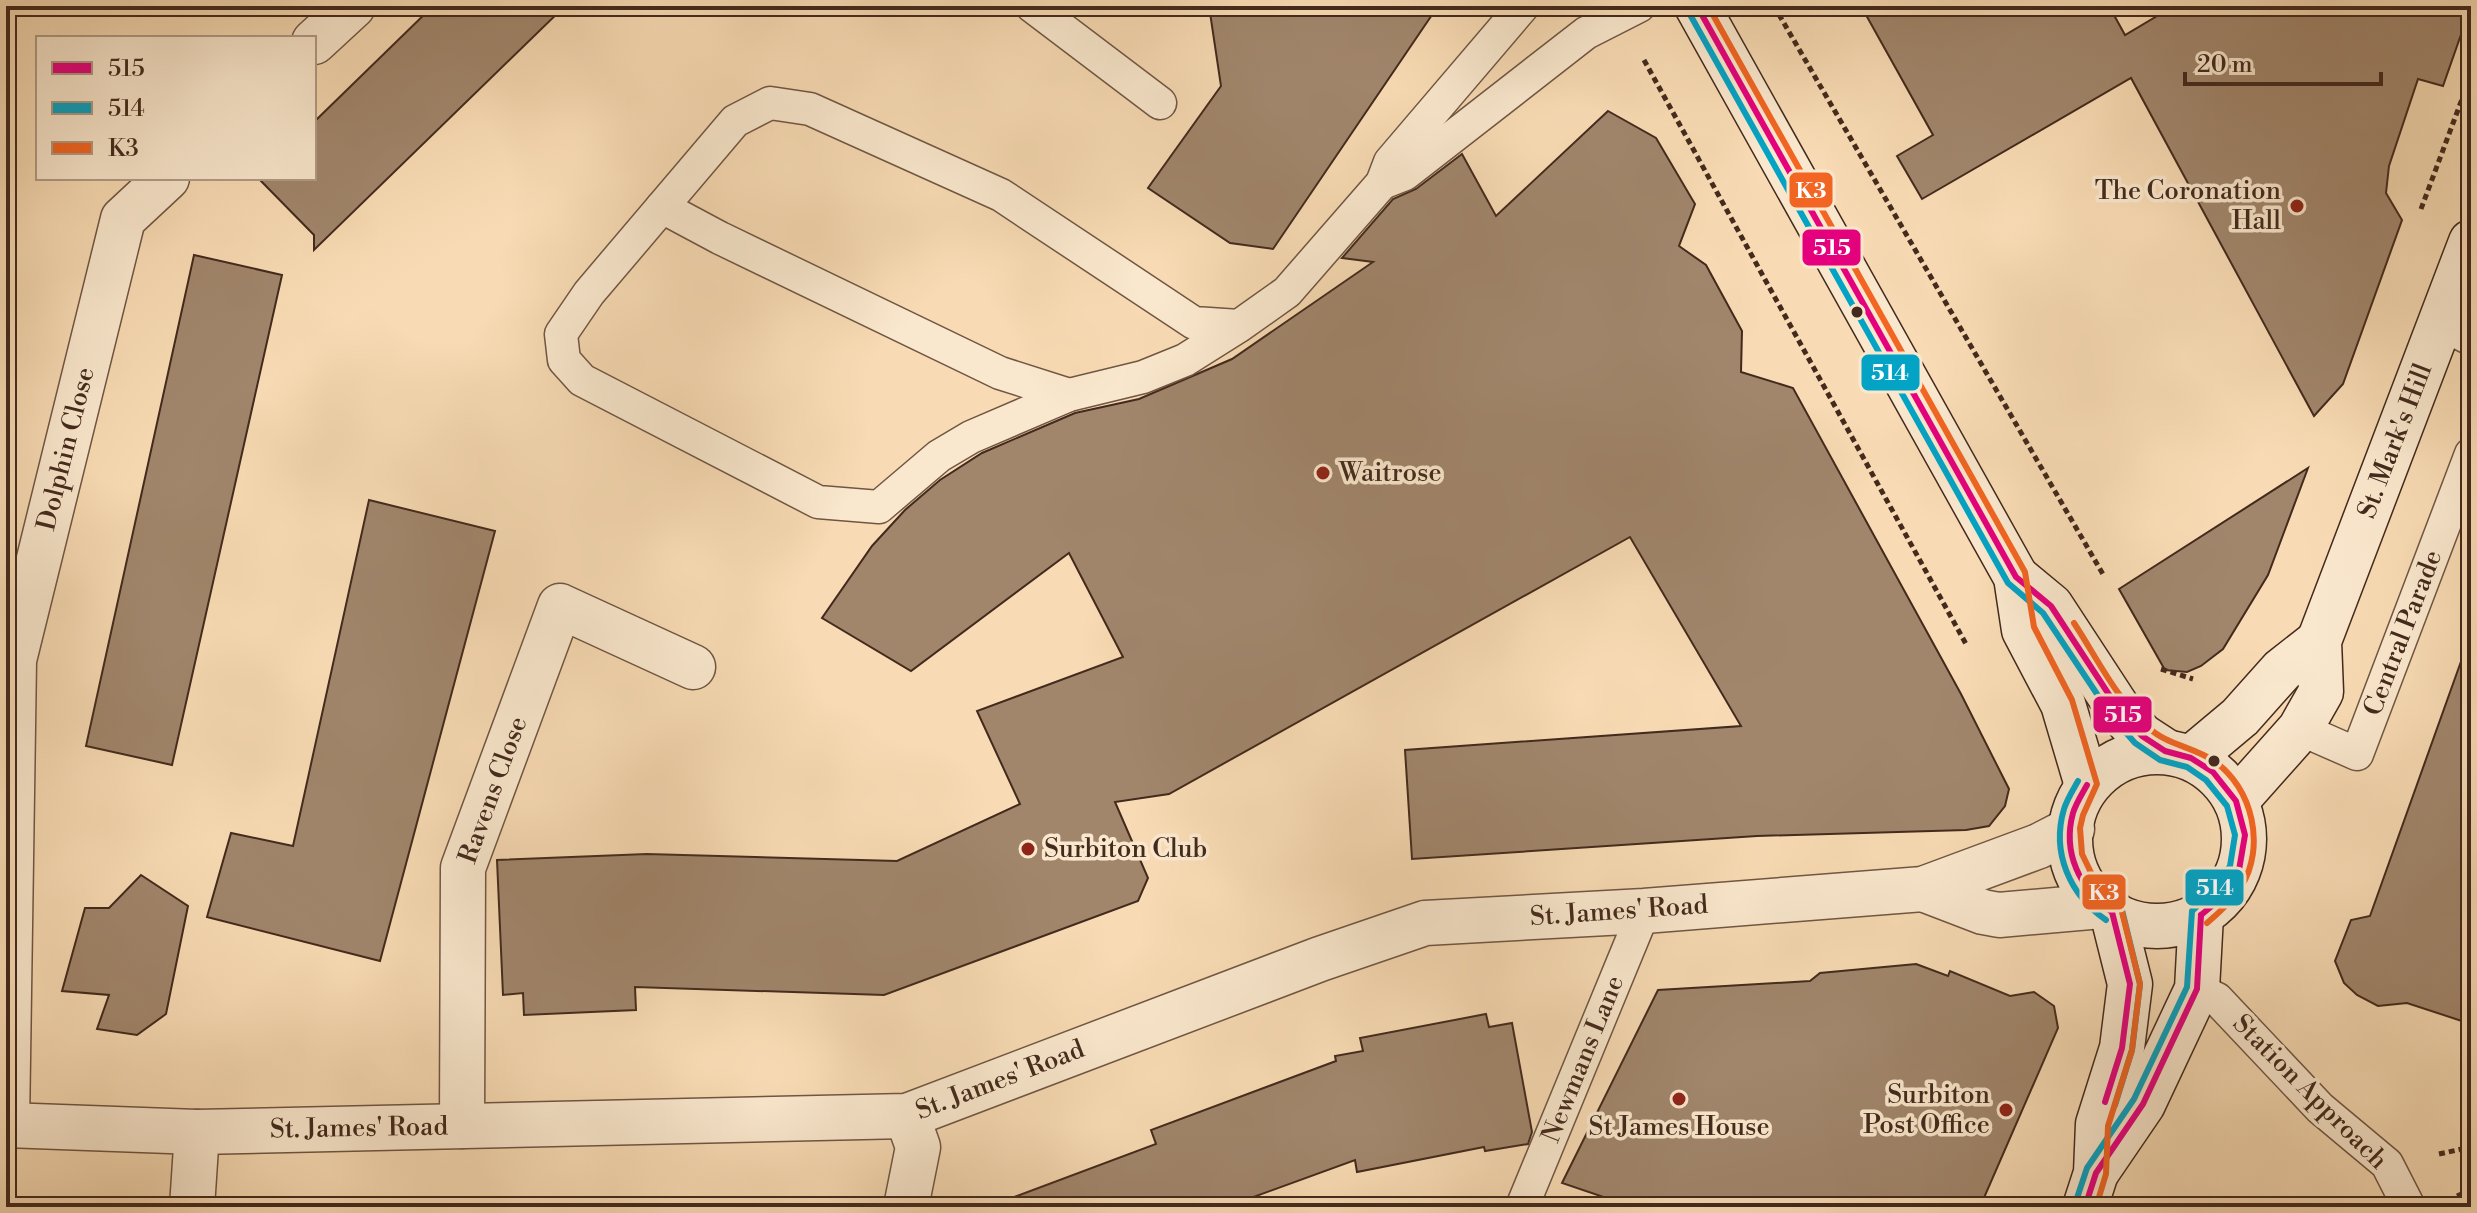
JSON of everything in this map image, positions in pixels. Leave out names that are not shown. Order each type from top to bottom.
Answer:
[{"type":"street","points":[[316,40],[353,6]]},
{"type":"street","points":[[1697,6],[2016,577],[2024,630],[2063,704],[2087,785]]},
{"type":"street","name":"Dolphin Close","points":[[7,1125],[14,660],[123,219],[165,180]]},
{"type":"street","name":"St. Mark's Hill","points":[[2236,801],[2300,729],[2321,692],[2319,641],[2455,331],[2471,242]]},
{"type":"street","points":[[2016,577],[2051,606],[2121,713],[2142,736],[2178,754],[2213,772],[2236,801],[2245,835],[2239,870],[2219,900],[2201,915],[2167,926],[2132,923],[2107,909],[2078,879],[2069,847],[2072,814],[2087,785],[2112,764],[2138,753],[2178,754],[2240,717],[2282,670],[2319,641]]},
{"type":"street","name":"Ravens Close","points":[[462,1126],[463,868],[560,606],[693,667]]},
{"type":"street","name":"St. James' Road","points":[[7,1125],[197,1132],[907,1116],[1320,959],[1425,923],[1644,911],[1923,889],[2039,846],[2072,829]]},
{"type":"street","name":"St. James' Road","points":[[1923,889],[1999,915],[2107,909]]},
{"type":"street","points":[[2091,1190],[2098,1124],[2122,1048],[2130,984],[2107,909]]},
{"type":"street","points":[[2091,1190],[2143,1104],[2197,989],[2201,915]]},
{"type":"street","points":[[906,1207],[918,1147],[907,1116]]},
{"type":"street","points":[[192,1207],[197,1132]]},
{"type":"lane","points":[[1032,6],[1160,103]]},
{"type":"lane","points":[[1239,326],[1194,323],[1001,195],[810,109],[770,103],[735,121],[589,293],[561,334],[564,360],[582,380],[818,502],[879,507],[939,456],[971,437],[1069,395],[1143,377],[1185,360],[1239,326],[1287,292],[1382,183],[1390,162],[1523,6]]},
{"type":"lane","points":[[1382,183],[1405,174],[1586,33],[1639,6]]},
{"type":"lane","points":[[662,207],[1000,373],[1069,395]]},
{"type":"lane","name":"Central Parade","points":[[2300,729],[2357,754],[2471,454]]},
{"type":"lane","name":"Newmans Lane","points":[[1522,1207],[1644,911]]},
{"type":"lane","name":"Station Approach","points":[[2197,989],[2217,999],[2320,1108],[2387,1164],[2409,1207]]},
{"type":"path","points":[[1774,6],[2112,590]]},
{"type":"path","points":[[1637,48],[1973,657]]},
{"type":"path","points":[[2157,668],[2188,679],[2199,679]]},
{"type":"building","points":[[433,6],[565,6],[314,250],[314,235],[260,180],[316,180],[316,120]]},
{"type":"building","points":[[1209,6],[1438,6],[1273,249],[1230,243],[1148,188],[1221,86]]},
{"type":"building","points":[[1861,6],[2109,6],[2125,35],[2174,6],[2471,6],[2443,86],[2418,79],[2389,166],[2386,193],[2402,220],[2343,384],[2314,416],[2131,78],[1922,199],[1897,156],[1933,135]]},
{"type":"building","points":[[1608,111],[1656,138],[1695,204],[1679,246],[1706,265],[1742,331],[1741,372],[1793,388],[1961,694],[2009,789],[2005,806],[1989,826],[1966,830],[1757,836],[1412,859],[1405,750],[1741,726],[1630,537],[1169,794],[1115,802],[1148,878],[1138,901],[884,995],[635,987],[636,1010],[524,1015],[523,993],[503,995],[497,860],[647,854],[897,861],[1020,804],[977,711],[1123,657],[1069,553],[911,671],[822,618],[872,546],[905,510],[940,480],[982,453],[1075,413],[1139,399],[1232,359],[1373,262],[1342,258],[1393,199],[1416,189],[1462,154],[1496,216]]},
{"type":"building","points":[[194,255],[282,275],[172,765],[86,746]]},
{"type":"building","points":[[2308,468],[2268,575],[2223,649],[2201,666],[2187,672],[2165,670],[2119,589]]},
{"type":"building","points":[[369,500],[495,531],[380,961],[207,917],[231,833],[293,846]]},
{"type":"building","points":[[2464,653],[2471,654],[2471,1024],[2407,1003],[2378,1006],[2357,995],[2344,983],[2335,961],[2351,920],[2370,916]]},
{"type":"building","points":[[141,875],[188,906],[166,1014],[137,1035],[97,1029],[109,995],[62,991],[85,908],[109,908]]},
{"type":"building","points":[[1916,964],[1948,976],[1950,971],[2010,996],[2034,992],[2054,1006],[2058,1028],[1980,1207],[1633,1207],[1562,1183],[1658,990],[1810,981],[1820,973]]},
{"type":"building","points":[[1486,1014],[1489,1027],[1512,1023],[1532,1132],[1528,1144],[1485,1151],[1484,1147],[1357,1172],[1355,1160],[1226,1207],[1002,1207],[1001,1202],[1156,1144],[1151,1130],[1336,1061],[1335,1056],[1363,1051],[1360,1038]]},
{"type":"transit line","name":"515","points":[[1697,6],[2016,577],[2051,606],[2121,713],[2142,736],[2165,751],[2191,758],[2213,772],[2236,801],[2245,835],[2239,870],[2219,900],[2201,915]]},
{"type":"transit line","name":"K3","points":[[1708,6],[2025,572],[2034,627],[2072,700],[2097,784],[2080,828],[2082,854],[2098,887],[2121,908],[2140,984],[2132,1050],[2108,1126],[2106,1174],[2096,1207]]},
{"type":"transit line","name":"514","points":[[1688,11],[2008,583],[2043,613],[2113,718],[2135,743],[2160,760],[2187,767],[2206,780],[2227,806],[2235,835],[2230,866],[2211,893],[2192,911],[2187,987],[2134,1099],[2087,1168],[2075,1204]]},
{"type":"transit line","name":"K3","points":[[2074,623],[2117,692],[2138,717],[2156,734],[2214,761],[2238,786],[2246,802],[2254,837],[2249,871],[2234,897],[2207,923]]},
{"type":"transit line","name":"514","points":[[2078,781],[2064,809],[2060,841],[2062,857],[2082,898],[2106,920]]},
{"type":"transit line","name":"515","points":[[2087,785],[2073,813],[2070,828],[2072,856],[2083,881],[2112,912]]},
{"type":"transit line","name":"514","points":[[2115,1105],[2132,1050],[2140,984],[2122,910]]},
{"type":"transit line","name":"515","points":[[2105,1102],[2122,1048],[2130,984],[2112,912]]},
{"type":"transit line","name":"515","points":[[2085,1207],[2096,1173],[2143,1104],[2197,989],[2201,915]]},
{"type":"place","name":"The Coronation Hall","points":[[2297,206]]},
{"type":"place","name":"Waitrose","points":[[1323,473]]},
{"type":"place","name":"Surbiton Club","points":[[1028,849]]},
{"type":"place","name":"St James House","points":[[1679,1099]]},
{"type":"place","name":"Surbiton Post Office","points":[[2006,1110]]}]
